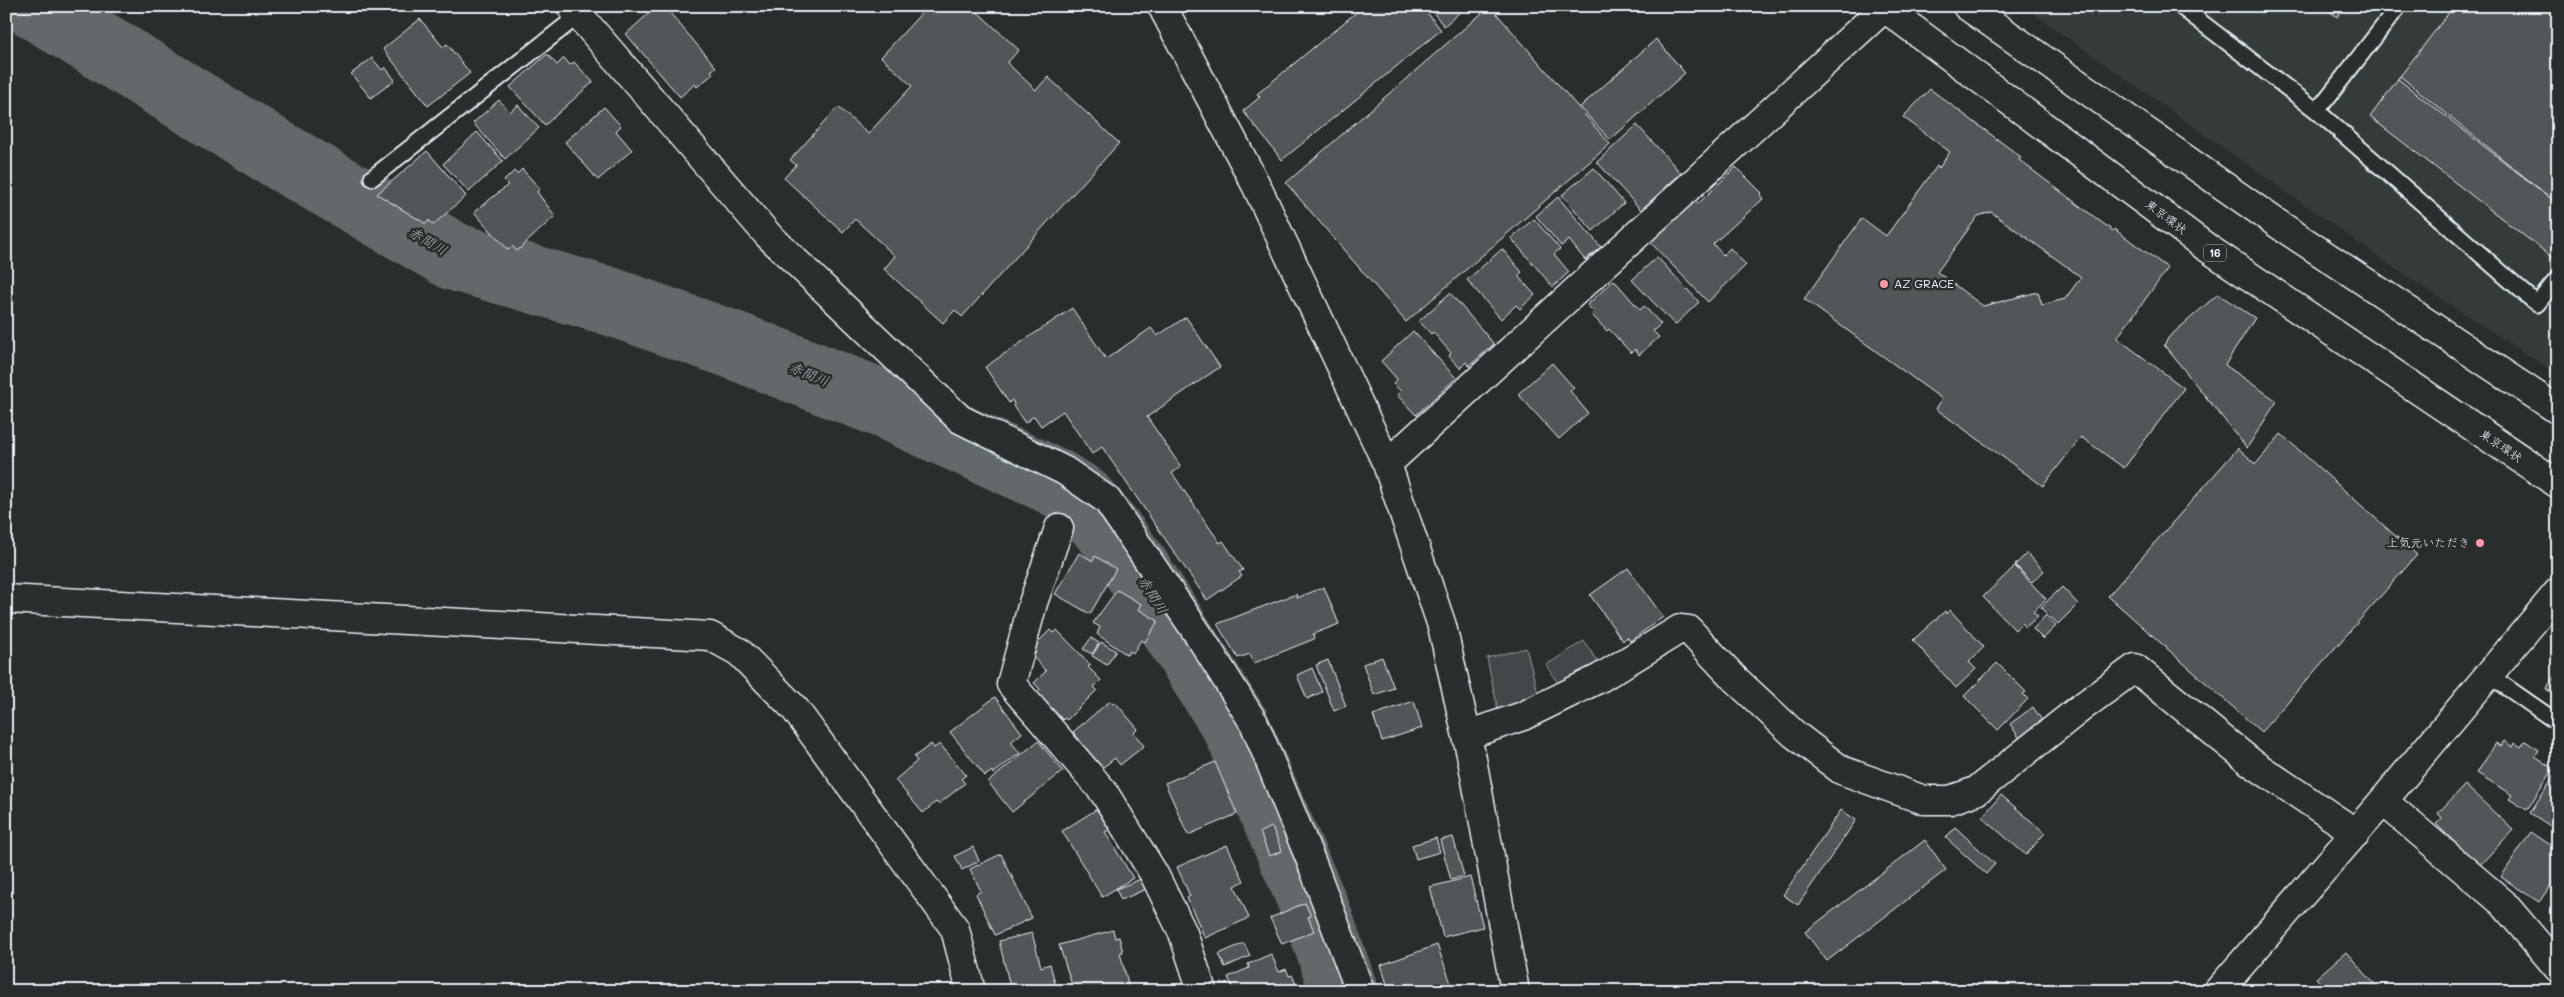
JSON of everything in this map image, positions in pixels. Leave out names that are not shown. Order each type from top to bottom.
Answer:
[{"type":"main road","points":[[1162,6],[1256,185],[1387,464],[1442,626],[1467,735],[1515,991]]},
{"type":"main road","points":[[1968,6],[2278,224],[2558,410]]},
{"type":"main road","points":[[1387,464],[1883,7]]},
{"type":"main road","name":"東京環状","points":[[1883,7],[2206,247],[2558,484]]},
{"type":"main road","points":[[575,11],[768,236],[960,419],[1065,471],[1107,500],[1200,637],[1254,723],[1311,862],[1360,991]]},
{"type":"main road","points":[[1058,528],[1033,604],[1011,684],[1103,791],[1154,874],[1183,933],[1202,991]]},
{"type":"main road","points":[[2218,991],[2356,833],[2558,592]]},
{"type":"main road","points":[[6,599],[710,636],[739,652],[795,709],[807,725],[955,929],[971,991]]},
{"type":"main road","points":[[1467,735],[1523,716],[1600,678],[1680,629],[1689,630],[1735,679],[1794,734],[1841,770],[1924,800],[1950,800],[1976,791],[2082,707],[2135,668],[2252,763],[2356,833]]},
{"type":"main road","points":[[2383,801],[2503,903],[2558,968]]},
{"type":"lane","points":[[2180,6],[2317,111],[2537,304],[2558,278]]},
{"type":"lane","points":[[2317,111],[2399,6]]},
{"type":"lane","points":[[372,178],[575,11]]},
{"type":"lane","points":[[2489,675],[2558,723]]},
{"type":"shaded area","points":[[2022,6],[2558,6],[2558,375],[2393,267]]},
{"type":"shaded area","points":[[1584,641],[1599,664],[1561,688],[1546,665]]},
{"type":"shaded area","points":[[1526,648],[1539,697],[1499,715],[1487,658]]},
{"type":"building","points":[[657,6],[664,6],[716,67],[711,71],[713,74],[697,87],[695,84],[680,97],[626,34]]},
{"type":"building","points":[[928,6],[971,6],[1019,50],[1007,63],[1036,90],[1048,77],[1119,143],[962,317],[955,310],[943,323],[884,269],[895,256],[855,219],[843,232],[784,178],[796,165],[790,160],[838,107],[868,134],[912,86],[881,57]]},
{"type":"building","points":[[1364,6],[1422,6],[1441,30],[1282,160],[1243,111],[1260,97],[1257,94]]},
{"type":"building","points":[[1428,6],[1467,6],[1444,26]]},
{"type":"building","points":[[1490,6],[1610,144],[1406,322],[1286,183]]},
{"type":"building","points":[[2323,6],[2345,6],[2337,17]]},
{"type":"building","points":[[2454,6],[2558,6],[2558,204],[2398,79]]},
{"type":"building","points":[[420,19],[443,47],[447,44],[470,73],[428,106],[383,49]]},
{"type":"building","points":[[1656,39],[1685,73],[1610,140],[1580,107]]},
{"type":"building","points":[[547,54],[557,65],[564,58],[570,65],[574,62],[593,82],[545,125],[510,87]]},
{"type":"building","points":[[372,58],[382,70],[385,67],[395,80],[371,98],[351,74]]},
{"type":"building","points":[[2400,76],[2558,204],[2558,253],[2553,258],[2370,117]]},
{"type":"building","name":"AZ GRACE","points":[[1930,89],[2021,157],[2019,160],[2113,231],[2114,229],[2168,268],[2117,338],[2184,388],[2124,468],[2081,437],[2043,486],[1936,409],[1942,399],[1804,299],[1862,218],[1886,236],[1937,166],[1939,168],[1950,152],[1903,117]],"holes":[[[1991,212],[2081,277],[2065,299],[2042,305],[2038,292],[1983,306],[1937,272],[1978,216]]]},
{"type":"building","points":[[499,100],[510,112],[518,105],[539,128],[505,159],[473,123]]},
{"type":"building","points":[[604,107],[621,126],[616,131],[632,150],[598,180],[565,142]]},
{"type":"building","points":[[1637,125],[1681,173],[1641,210],[1597,162]]},
{"type":"building","points":[[477,132],[503,161],[469,192],[443,164]]},
{"type":"building","points":[[427,151],[466,196],[433,225],[429,220],[426,224],[377,194]]},
{"type":"building","points":[[1736,167],[1762,193],[1760,195],[1763,199],[1713,244],[1723,255],[1730,248],[1746,265],[1708,302],[1648,240],[1692,198],[1698,204]]},
{"type":"building","points":[[1594,168],[1624,203],[1593,231],[1562,195]]},
{"type":"building","points":[[522,169],[540,189],[537,192],[555,216],[517,251],[512,246],[508,250],[474,212],[508,185],[504,181],[514,171],[517,174]]},
{"type":"building","points":[[1558,197],[1601,247],[1585,260],[1569,240],[1561,246],[1536,216]]},
{"type":"building","points":[[1534,219],[1560,249],[1554,254],[1569,272],[1553,287],[1511,238]]},
{"type":"building","points":[[1502,249],[1522,272],[1518,276],[1535,295],[1520,309],[1516,305],[1501,319],[1467,280]]},
{"type":"building","points":[[1657,257],[1699,302],[1675,325],[1632,280]]},
{"type":"building","points":[[1614,280],[1640,310],[1644,306],[1661,324],[1653,331],[1659,337],[1639,355],[1635,349],[1631,353],[1609,329],[1607,331],[1592,315],[1594,312],[1587,305]]},
{"type":"building","points":[[1450,293],[1494,344],[1469,366],[1466,362],[1460,368],[1449,356],[1451,353],[1433,332],[1431,334],[1419,321]]},
{"type":"building","points":[[2218,294],[2255,318],[2225,365],[2277,401],[2247,448],[2164,345],[2169,337]]},
{"type":"building","points":[[1072,308],[1106,359],[1151,328],[1157,336],[1186,317],[1220,367],[1147,417],[1181,467],[1172,473],[1220,543],[1223,541],[1243,570],[1239,572],[1242,576],[1207,600],[1102,447],[1092,454],[1063,411],[1041,426],[1034,416],[1025,423],[1013,406],[1012,400],[1009,403],[985,367]]},
{"type":"building","points":[[1413,331],[1456,378],[1416,415],[1397,395],[1401,391],[1393,384],[1397,379],[1381,361]]},
{"type":"building","points":[[1552,363],[1574,388],[1570,391],[1588,413],[1559,439],[1518,394]]},
{"type":"building","points":[[2281,434],[2417,555],[2261,732],[2108,596],[2238,448],[2256,464]]},
{"type":"building","points":[[1079,553],[1093,561],[1095,556],[1116,569],[1090,614],[1055,594]]},
{"type":"building","points":[[2027,553],[2044,571],[2032,582],[2015,565]]},
{"type":"building","points":[[2015,566],[2046,599],[2033,612],[2038,616],[2026,627],[2022,623],[2015,630],[1983,597]]},
{"type":"building","points":[[1628,568],[1663,617],[1630,641],[1627,637],[1623,641],[1590,595]]},
{"type":"building","points":[[1324,587],[1339,624],[1313,634],[1314,639],[1254,663],[1250,654],[1238,658],[1217,624],[1296,594],[1297,598]]},
{"type":"building","points":[[2062,587],[2078,604],[2058,624],[2041,607]]},
{"type":"building","points":[[1117,590],[1141,604],[1138,609],[1158,621],[1145,642],[1141,640],[1133,653],[1130,651],[1127,655],[1097,634],[1100,627],[1093,623]]},
{"type":"building","points":[[1950,610],[1984,647],[1969,662],[1976,669],[1956,688],[1913,640],[1945,611],[1946,614]]},
{"type":"building","points":[[2046,615],[2056,626],[2043,639],[2033,629]]},
{"type":"building","points":[[1050,630],[1053,633],[1057,630],[1091,665],[1088,667],[1101,680],[1094,687],[1097,690],[1067,720],[1065,718],[1063,720],[1037,692],[1040,689],[1034,683],[1046,671],[1032,656],[1036,653],[1031,649]]},
{"type":"building","points":[[1091,638],[1099,643],[1092,654],[1083,649]]},
{"type":"building","points":[[1101,642],[1116,651],[1107,665],[1092,656]]},
{"type":"building","points":[[1382,657],[1394,688],[1374,695],[1363,664]]},
{"type":"building","points":[[1328,660],[1346,706],[1334,711],[1316,665]]},
{"type":"building","points":[[1997,663],[2026,692],[2023,694],[2028,699],[1998,730],[1964,696]]},
{"type":"building","points":[[1312,668],[1322,692],[1307,699],[1297,675]]},
{"type":"building","points":[[2558,671],[2558,697],[2546,689]]},
{"type":"building","points":[[995,697],[1022,733],[1011,742],[1020,753],[993,774],[992,771],[985,776],[950,732]]},
{"type":"building","points":[[1110,701],[1113,704],[1115,702],[1138,729],[1134,733],[1144,746],[1120,765],[1115,758],[1102,768],[1073,732]]},
{"type":"building","points":[[1414,701],[1422,728],[1382,741],[1373,715]]},
{"type":"building","points":[[2033,707],[2043,722],[2020,739],[2010,724]]},
{"type":"building","points":[[1038,741],[1063,771],[1012,812],[988,782]]},
{"type":"building","points":[[2504,741],[2513,747],[2515,743],[2521,747],[2525,741],[2539,750],[2535,756],[2553,768],[2527,810],[2509,799],[2512,795],[2477,773],[2496,743],[2501,746]]},
{"type":"building","points":[[931,744],[934,748],[940,744],[966,775],[961,779],[965,783],[939,804],[936,802],[923,813],[895,780],[917,761],[914,757]]},
{"type":"building","points":[[1215,762],[1237,814],[1188,835],[1165,783]]},
{"type":"building","points":[[2558,769],[2558,831],[2530,813]]},
{"type":"building","points":[[2465,785],[2513,830],[2479,866],[2436,824],[2442,818],[2438,813]]},
{"type":"building","points":[[2001,795],[2045,833],[2026,855],[1982,817]]},
{"type":"building","points":[[1097,809],[1109,830],[1105,832],[1133,878],[1102,897],[1062,831]]},
{"type":"building","points":[[1841,810],[1856,820],[1798,905],[1783,895]]},
{"type":"building","points":[[1272,827],[1282,851],[1269,856],[1260,832]]},
{"type":"building","points":[[1955,827],[1995,864],[1986,874],[1946,838]]},
{"type":"building","points":[[2531,832],[2558,850],[2558,885],[2553,882],[2539,902],[2501,877]]},
{"type":"building","points":[[1453,837],[1464,876],[1451,880],[1440,840]]},
{"type":"building","points":[[1436,838],[1440,852],[1416,859],[1412,845]]},
{"type":"building","points":[[1925,840],[1946,870],[1827,961],[1805,932]]},
{"type":"building","points":[[1227,845],[1244,881],[1235,886],[1249,918],[1205,938],[1187,898],[1190,896],[1177,867]]},
{"type":"building","points":[[973,847],[979,861],[962,870],[955,856]]},
{"type":"building","points":[[1001,854],[1032,918],[995,935],[976,894],[981,891],[970,869]]},
{"type":"building","points":[[1470,877],[1483,927],[1443,937],[1430,887]]},
{"type":"building","points":[[1141,879],[1146,889],[1121,900],[1116,889]]},
{"type":"building","points":[[1305,903],[1311,916],[1308,917],[1314,931],[1282,944],[1270,918]]},
{"type":"building","points":[[1113,930],[1115,938],[1119,937],[1123,952],[1120,953],[1130,991],[1074,991],[1059,945]]},
{"type":"building","points":[[1032,933],[1041,967],[1050,964],[1057,991],[1011,991],[999,941]]},
{"type":"building","points":[[1244,943],[1250,956],[1225,967],[1219,954]]},
{"type":"building","points":[[1437,945],[1452,986],[1438,991],[1389,991],[1381,965]]},
{"type":"building","points":[[2346,952],[2379,991],[2328,991],[2316,978]]},
{"type":"building","points":[[1271,954],[1279,972],[1286,969],[1289,976],[1292,975],[1299,991],[1234,991],[1228,977],[1249,968],[1248,964]]},
{"type":"building","points":[[1643,983],[1647,991],[1626,991]]},
{"type":"waterway","name":"赤間川","points":[[36,6],[284,158],[455,257],[609,301],[736,346],[881,403],[1053,481],[1080,497],[1110,532],[1138,571],[1236,726],[1317,913],[1344,991]]},
{"type":"place","name":"AZ GRACE","points":[[1884,284]]},
{"type":"place","name":"上気元いただき","points":[[2480,543]]}]
